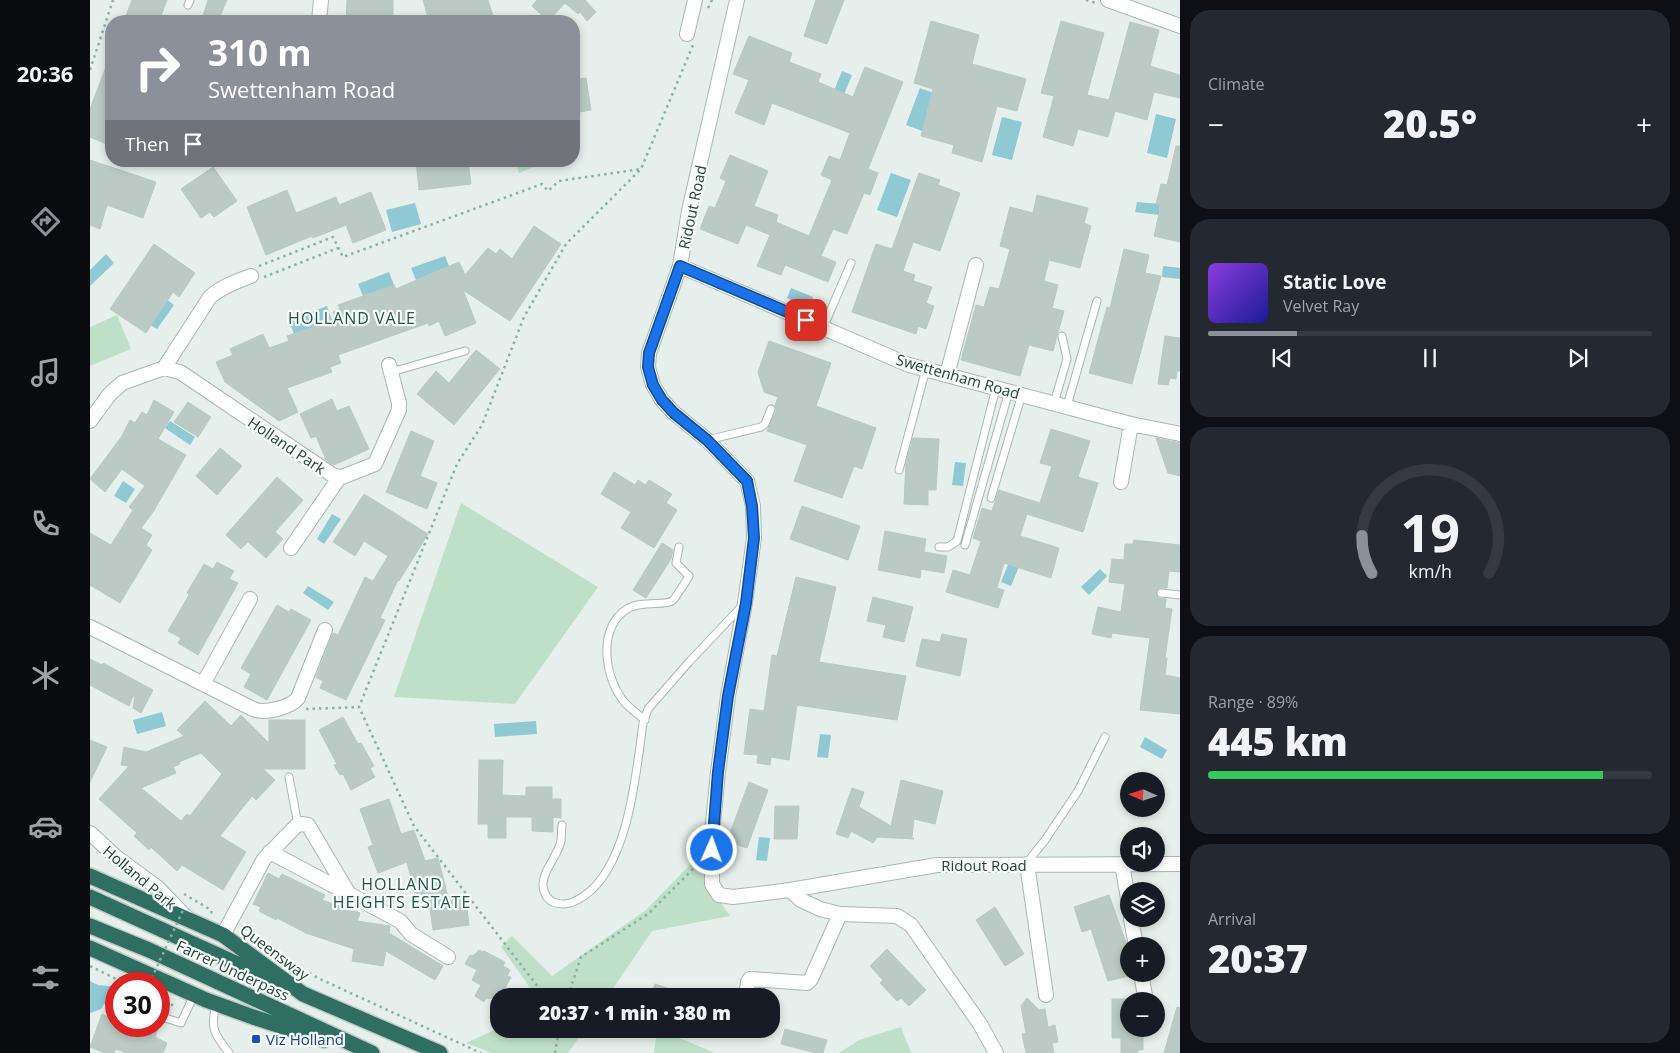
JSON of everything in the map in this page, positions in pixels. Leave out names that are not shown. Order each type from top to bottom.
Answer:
[{"type":"highway","name":"Queensway","points":[[90,876],[225,931],[303,994],[440,1053]]},
{"type":"highway","name":"Farrer Underpass","points":[[90,897],[303,994]]},
{"type":"highway","name":"Farrer Underpass","points":[[90,926],[149,950],[367,1051]]},
{"type":"highway","points":[[90,948],[216,1004],[351,1049],[367,1051]]},
{"type":"street","points":[[320,15],[321,0]]},
{"type":"street","points":[[690,39],[695,0]]},
{"type":"street","name":"Ridout Road","points":[[737,0],[689,211],[680,266],[649,353],[648,367],[653,385],[662,400],[674,413],[707,440],[747,481],[752,506],[754,538],[746,603],[728,696],[717,781],[712,850],[712,884],[719,895],[732,897],[790,890],[937,865],[1120,864]]},
{"type":"street","points":[[1108,0],[1180,26]]},
{"type":"street","points":[[947,375],[976,265]]},
{"type":"street","name":"Swettenham Road","points":[[680,266],[909,365],[1131,424],[1180,434]]},
{"type":"street","points":[[90,421],[122,383],[164,368],[206,302],[214,293],[233,283],[254,278]]},
{"type":"street","name":"Holland Park","points":[[164,368],[180,372],[339,478],[372,466],[377,461],[399,410],[390,369]]},
{"type":"street","points":[[1121,482],[1131,424]]},
{"type":"street","points":[[291,548],[339,478]]},
{"type":"street","points":[[203,684],[250,599]]},
{"type":"street","points":[[90,627],[257,711],[294,703],[298,698],[326,630]]},
{"type":"street","points":[[225,931],[264,859],[298,825],[308,825],[349,894]]},
{"type":"street","name":"Holland Park","points":[[90,833],[116,857],[147,879],[187,914]]},
{"type":"street","points":[[270,852],[400,922],[411,934],[448,957]]},
{"type":"street","points":[[1026,864],[1046,995]]},
{"type":"street","name":"Ridout Road","points":[[1165,864],[1180,864]]},
{"type":"street","points":[[790,890],[801,900],[820,909],[840,914],[897,916],[911,925],[980,1024],[996,1053]]},
{"type":"street","points":[[747,988],[750,979],[807,983],[811,979],[840,914]]},
{"type":"lane","points":[[823,328],[851,263]]},
{"type":"lane","points":[[1060,405],[1097,302]]},
{"type":"lane","points":[[1060,405],[1067,359],[1062,336]]},
{"type":"lane","points":[[390,369],[465,350]]},
{"type":"lane","points":[[899,470],[926,369]]},
{"type":"lane","points":[[991,498],[1009,391]]},
{"type":"lane","points":[[965,545],[1009,391]]},
{"type":"lane","points":[[939,547],[948,547],[956,541],[1009,391]]},
{"type":"lane","points":[[707,440],[761,427],[765,424],[771,409]]},
{"type":"lane","points":[[645,720],[630,708],[614,687],[607,653],[608,639],[616,618],[628,608],[648,603],[667,603],[674,598],[689,576],[676,563],[679,547]]},
{"type":"lane","points":[[1161,593],[1180,595]]},
{"type":"lane","points":[[562,825],[561,841],[543,882],[543,890],[552,902],[572,904],[592,890],[608,869],[625,830],[648,709],[689,662],[746,603]]},
{"type":"lane","points":[[1026,864],[1070,803],[1105,738]]},
{"type":"lane","points":[[289,777],[298,825]]},
{"type":"lane","points":[[170,1020],[181,1023],[195,995]]},
{"type":"lane","points":[[216,1004],[213,1029],[216,1037],[228,1053]]},
{"type":"path","points":[[108,15],[113,0]]},
{"type":"path","points":[[708,9],[712,0]]},
{"type":"path","points":[[90,70],[105,24]]},
{"type":"path","points":[[539,988],[414,826],[358,707],[457,464],[482,425],[524,318],[566,244],[641,169],[690,39]]},
{"type":"path","points":[[336,243],[343,257],[542,184],[548,190],[559,181],[641,169]]},
{"type":"path","points":[[254,278],[338,248]]},
{"type":"path","points":[[571,988],[581,957],[648,914],[712,850]]},
{"type":"path","points":[[165,896],[182,893],[211,910],[214,921],[225,931]]},
{"type":"path","points":[[156,972],[187,914]]},
{"type":"path","points":[[273,953],[320,980],[481,1053]]},
{"type":"path","points":[[90,966],[105,974]]},
{"type":"path","points":[[170,1004],[188,1012]]},
{"type":"path","points":[[556,1053],[558,1038]]},
{"type":"green space","points":[[517,167],[534,167],[519,173]]},
{"type":"green space","points":[[117,315],[131,349],[90,366],[90,327]]},
{"type":"green space","points":[[461,503],[598,587],[515,704],[394,697]]},
{"type":"green space","points":[[708,846],[709,886],[730,916],[652,931],[613,988],[530,988],[501,947],[512,936],[552,976],[646,910]]},
{"type":"green space","points":[[901,1027],[911,1053],[839,1053],[859,1040]]},
{"type":"green space","points":[[490,1032],[490,1038],[579,1038],[568,1053],[492,1053],[466,1043]]},
{"type":"green space","points":[[656,1038],[679,1038],[715,1053],[654,1053]]},
{"type":"water","points":[[842,71],[852,75],[843,97],[833,93]]},
{"type":"water","points":[[920,88],[939,95],[925,132],[906,125]]},
{"type":"water","points":[[1156,114],[1176,119],[1167,158],[1147,153]]},
{"type":"water","points":[[1002,117],[1022,122],[1012,160],[992,155]]},
{"type":"water","points":[[891,173],[911,180],[897,217],[877,210]]},
{"type":"water","points":[[1137,202],[1160,204],[1159,215],[1135,212]]},
{"type":"water","points":[[415,203],[421,224],[392,232],[386,210]]},
{"type":"water","points":[[106,254],[114,263],[90,286],[90,270]]},
{"type":"water","points":[[445,256],[449,266],[416,280],[411,268]]},
{"type":"water","points":[[1163,266],[1180,268],[1180,279],[1162,277]]},
{"type":"water","points":[[389,272],[394,285],[363,296],[358,284]]},
{"type":"water","points":[[791,288],[813,297],[809,307],[787,298]]},
{"type":"water","points":[[166,299],[174,305],[157,329],[150,325]]},
{"type":"water","points":[[327,306],[332,320],[294,334],[289,321]]},
{"type":"water","points":[[170,421],[195,437],[190,445],[165,428]]},
{"type":"water","points":[[955,462],[966,463],[963,486],[952,485]]},
{"type":"water","points":[[123,481],[135,489],[126,503],[114,496]]},
{"type":"water","points":[[332,514],[341,519],[324,544],[317,539]]},
{"type":"water","points":[[1010,560],[1020,564],[1011,586],[1001,582]]},
{"type":"water","points":[[1100,569],[1107,576],[1089,595],[1081,587]]},
{"type":"water","points":[[308,586],[334,602],[328,610],[303,593]]},
{"type":"water","points":[[162,712],[166,726],[137,734],[133,720]]},
{"type":"water","points":[[536,721],[537,734],[495,737],[494,724]]},
{"type":"water","points":[[820,734],[831,735],[828,758],[817,757]]},
{"type":"water","points":[[1145,737],[1167,750],[1162,759],[1140,747]]},
{"type":"water","points":[[759,837],[770,838],[767,861],[756,860]]},
{"type":"water","points":[[90,981],[105,986],[105,1004],[101,1009],[90,1013]]},
{"type":"building","points":[[132,0],[167,0],[161,15],[126,15]]},
{"type":"building","points":[[208,0],[227,0],[221,15],[203,15]]},
{"type":"building","points":[[347,0],[393,0],[393,15],[346,15]]},
{"type":"building","points":[[423,0],[488,0],[493,15],[427,15]]},
{"type":"building","points":[[537,0],[585,0],[596,12],[587,21],[580,12],[578,14],[565,3],[554,15],[542,15],[532,6]]},
{"type":"building","points":[[816,0],[844,0],[827,44],[804,36]]},
{"type":"building","points":[[931,21],[979,35],[972,64],[1026,79],[1017,111],[997,106],[982,162],[952,153],[954,145],[921,136],[933,89],[914,83]]},
{"type":"building","points":[[1061,21],[1104,33],[1087,95],[1109,100],[1130,22],[1159,30],[1150,66],[1180,75],[1180,98],[1154,92],[1147,120],[1115,111],[1108,137],[1078,129],[1073,146],[1043,137],[1054,96],[1041,93]]},
{"type":"building","points":[[749,36],[792,53],[789,62],[821,74],[818,82],[853,97],[865,67],[903,82],[868,169],[878,173],[870,195],[864,193],[847,234],[833,229],[821,256],[836,262],[828,282],[785,265],[781,275],[757,266],[770,235],[746,225],[738,244],[700,229],[709,206],[715,208],[726,181],[720,178],[730,155],[768,171],[754,206],[778,215],[776,222],[809,236],[832,180],[821,175],[829,156],[840,160],[850,133],[772,103],[764,125],[735,113],[749,80],[733,74]]},
{"type":"building","points":[[105,69],[105,143],[90,137],[90,109]]},
{"type":"building","points":[[586,78],[591,110],[580,112],[580,79]]},
{"type":"building","points":[[1176,146],[1180,146],[1180,242],[1154,236],[1161,205],[1156,204],[1161,184],[1167,185]]},
{"type":"building","points":[[90,160],[105,165],[105,167],[111,167],[156,182],[143,218],[107,205],[100,229],[90,225]]},
{"type":"building","points":[[213,167],[237,201],[214,217],[210,212],[201,218],[181,189]]},
{"type":"building","points":[[417,167],[469,167],[471,184],[419,190]]},
{"type":"building","points":[[919,173],[940,180],[938,185],[960,193],[940,251],[913,242],[903,271],[915,275],[913,281],[932,287],[926,303],[934,306],[926,329],[918,326],[916,334],[852,312],[876,244],[892,249]]},
{"type":"building","points":[[287,190],[296,213],[336,197],[339,205],[371,192],[386,230],[353,243],[346,225],[313,238],[312,236],[266,255],[247,207]]},
{"type":"building","points":[[1037,195],[1088,208],[1084,223],[1091,226],[1080,268],[1049,260],[1044,281],[1058,285],[1052,308],[1064,311],[1053,351],[1029,345],[1020,376],[961,360],[976,305],[984,307],[990,287],[999,289],[1010,249],[1000,246],[1010,207],[1033,213]]},
{"type":"building","points":[[534,226],[561,244],[510,321],[463,290],[476,323],[445,336],[439,321],[429,326],[428,323],[338,355],[341,363],[330,367],[332,372],[287,388],[298,412],[279,421],[225,382],[216,362],[233,355],[230,349],[263,334],[269,348],[289,341],[287,336],[336,318],[333,312],[340,309],[338,305],[394,285],[396,289],[459,262],[465,275],[488,248],[496,254],[500,249],[512,259]]},
{"type":"building","points":[[154,244],[195,273],[179,297],[173,292],[146,333],[110,309]]},
{"type":"building","points":[[1124,249],[1149,255],[1145,273],[1161,276],[1132,384],[1089,373],[1107,307],[1110,308]]},
{"type":"building","points":[[1165,336],[1180,338],[1180,371],[1177,371],[1176,379],[1170,378],[1168,385],[1158,384]]},
{"type":"building","points":[[769,341],[831,363],[816,406],[876,428],[862,469],[854,466],[842,498],[794,481],[807,445],[767,431],[776,411],[775,406],[778,397],[764,392],[758,372]]},
{"type":"building","points":[[476,350],[500,369],[454,425],[417,394],[436,371],[449,383]]},
{"type":"building","points":[[332,399],[337,411],[349,406],[369,449],[334,465],[326,460],[316,436],[311,438],[300,414]]},
{"type":"building","points":[[154,400],[174,412],[158,439],[186,455],[153,512],[141,528],[152,535],[146,545],[152,550],[120,603],[90,585],[90,533],[111,545],[133,510],[129,507],[145,486],[122,469],[105,492],[90,479],[122,436],[130,420],[135,423],[142,412],[147,415]]},
{"type":"building","points":[[188,402],[211,417],[198,437],[174,422]]},
{"type":"building","points":[[1051,429],[1090,441],[1078,477],[1098,483],[1083,532],[1027,514],[1020,536],[1059,548],[1051,578],[1004,563],[997,588],[1004,590],[998,608],[946,592],[953,570],[970,575],[981,541],[973,538],[982,508],[992,511],[999,490],[1040,503],[1052,466],[1040,463]]},
{"type":"building","points":[[411,431],[434,441],[420,476],[437,483],[427,509],[386,492]]},
{"type":"building","points":[[913,438],[939,439],[936,490],[928,490],[928,505],[904,504],[906,463]]},
{"type":"building","points":[[1156,438],[1180,443],[1180,476],[1168,473]]},
{"type":"building","points":[[220,448],[242,466],[217,495],[196,476]]},
{"type":"building","points":[[614,472],[635,485],[638,480],[645,485],[649,480],[672,494],[666,503],[677,510],[654,548],[621,528],[631,512],[601,494]]},
{"type":"building","points":[[277,477],[303,500],[275,532],[283,539],[266,558],[248,542],[241,549],[226,535]]},
{"type":"building","points":[[364,494],[428,534],[398,580],[380,618],[385,620],[346,700],[320,688],[323,681],[316,677],[333,633],[338,635],[365,577],[373,581],[388,556],[364,541],[355,556],[333,542]]},
{"type":"building","points":[[802,506],[860,526],[848,560],[790,539]]},
{"type":"building","points":[[885,531],[926,539],[924,552],[947,556],[944,573],[921,569],[920,578],[878,570]]},
{"type":"building","points":[[1134,540],[1180,545],[1180,572],[1169,571],[1167,588],[1159,588],[1156,593],[1158,598],[1166,599],[1165,608],[1172,609],[1165,658],[1167,658],[1165,675],[1180,678],[1180,714],[1140,710],[1150,638],[1112,633],[1111,638],[1092,634],[1098,607],[1121,612],[1125,584],[1109,582],[1112,559],[1124,560],[1125,544],[1133,544]]},
{"type":"building","points":[[662,543],[673,550],[671,559],[646,598],[633,590]]},
{"type":"building","points":[[217,562],[234,571],[229,579],[238,583],[198,655],[178,643],[181,638],[168,631],[204,564],[213,569]]},
{"type":"building","points":[[796,577],[836,587],[819,662],[906,676],[897,720],[797,705],[789,760],[771,757],[770,765],[757,763],[758,755],[744,754],[750,709],[764,711],[772,655],[777,656]]},
{"type":"building","points":[[873,597],[913,607],[904,642],[883,637],[886,625],[867,621]]},
{"type":"building","points":[[277,605],[289,612],[291,609],[311,620],[267,700],[244,687],[251,674],[241,668]]},
{"type":"building","points":[[942,634],[967,639],[960,676],[916,666],[922,639],[940,642]]},
{"type":"building","points":[[90,659],[102,665],[103,663],[153,690],[141,713],[133,708],[135,697],[133,696],[129,706],[90,685]]},
{"type":"building","points":[[205,701],[231,726],[241,715],[269,743],[269,720],[305,720],[305,769],[263,769],[275,780],[256,800],[252,796],[220,836],[246,852],[223,890],[182,865],[177,871],[151,847],[149,850],[134,836],[137,833],[99,799],[129,766],[121,765],[124,747],[146,752],[184,736],[177,730]],"holes":[[[201,753],[222,774],[190,816],[187,814],[181,821],[141,788],[176,773],[173,767],[180,764],[179,762]]]},
{"type":"building","points":[[343,717],[358,744],[361,743],[374,766],[370,768],[375,777],[351,790],[343,774],[340,775],[334,765],[337,764],[319,730]]},
{"type":"building","points":[[90,740],[107,747],[90,782]]},
{"type":"building","points":[[479,760],[503,760],[502,795],[526,796],[526,787],[552,787],[552,799],[561,799],[561,818],[553,817],[553,832],[532,831],[532,817],[506,817],[506,838],[488,838],[488,824],[478,824]]},
{"type":"building","points":[[901,780],[943,791],[935,824],[914,819],[912,838],[914,839],[877,837],[873,843],[851,831],[848,838],[836,834],[852,788],[864,792],[859,807],[891,826]]},
{"type":"building","points":[[749,782],[768,790],[747,848],[727,841]]},
{"type":"building","points":[[389,799],[401,834],[414,830],[425,861],[438,858],[448,897],[465,894],[469,925],[433,930],[428,895],[416,898],[407,862],[378,873],[368,847],[373,845],[360,809]]},
{"type":"building","points":[[775,806],[799,806],[797,839],[774,839]]},
{"type":"building","points":[[268,873],[279,879],[282,874],[325,895],[322,900],[360,913],[357,921],[390,926],[389,933],[443,966],[435,980],[386,951],[383,966],[352,961],[354,949],[306,933],[259,911],[261,907],[253,904]]},
{"type":"building","points":[[1109,895],[1124,937],[1120,937],[1120,978],[1108,981],[1091,929],[1082,932],[1074,907]]},
{"type":"building","points":[[995,907],[1024,954],[1005,966],[976,920]]},
{"type":"building","points":[[887,949],[926,990],[909,1006],[901,998],[897,1001],[880,983],[883,980],[870,966]]},
{"type":"building","points":[[479,950],[484,951],[505,962],[503,966],[510,970],[507,976],[511,977],[505,988],[490,988],[490,999],[486,998],[484,1002],[475,996],[481,985],[472,980],[477,970],[465,964],[470,955],[473,956]]},
{"type":"building","points":[[655,984],[667,988],[654,988]]},
{"type":"building","points":[[1027,998],[1039,1010],[1045,1009],[1048,1027],[1055,1025],[1058,1042],[1052,1043],[1054,1053],[1026,1053],[1022,1034],[1026,1033],[1021,1006]]},
{"type":"building","points":[[1112,999],[1120,999],[1120,1037],[1143,1037],[1143,1050],[1138,1050],[1138,1053],[1121,1053],[1121,1038],[1112,1038]]},
{"type":"building","points":[[1177,1007],[1180,1008],[1180,1053],[1164,1053]]},
{"type":"building","points":[[102,1014],[105,1015],[105,1037],[155,1037],[167,1043],[163,1053],[126,1053],[116,1049],[114,1053],[105,1053],[90,1047]]},
{"type":"building","points":[[785,1029],[827,1040],[823,1053],[781,1044]]},
{"type":"place","name":"Viz Holland","points":[[256,1039]]},
{"type":"district","name":"HOLLAND VALE","points":[[352,318]]},
{"type":"district","name":"HOLLAND HEIGHTS ESTATE","points":[[402,893]]},
{"type":"route","points":[[712,850],[718,772],[728,696],[746,603],[754,538],[752,506],[747,481],[707,440],[674,413],[662,400],[653,385],[648,367],[649,353],[680,266],[806,320]]}]
